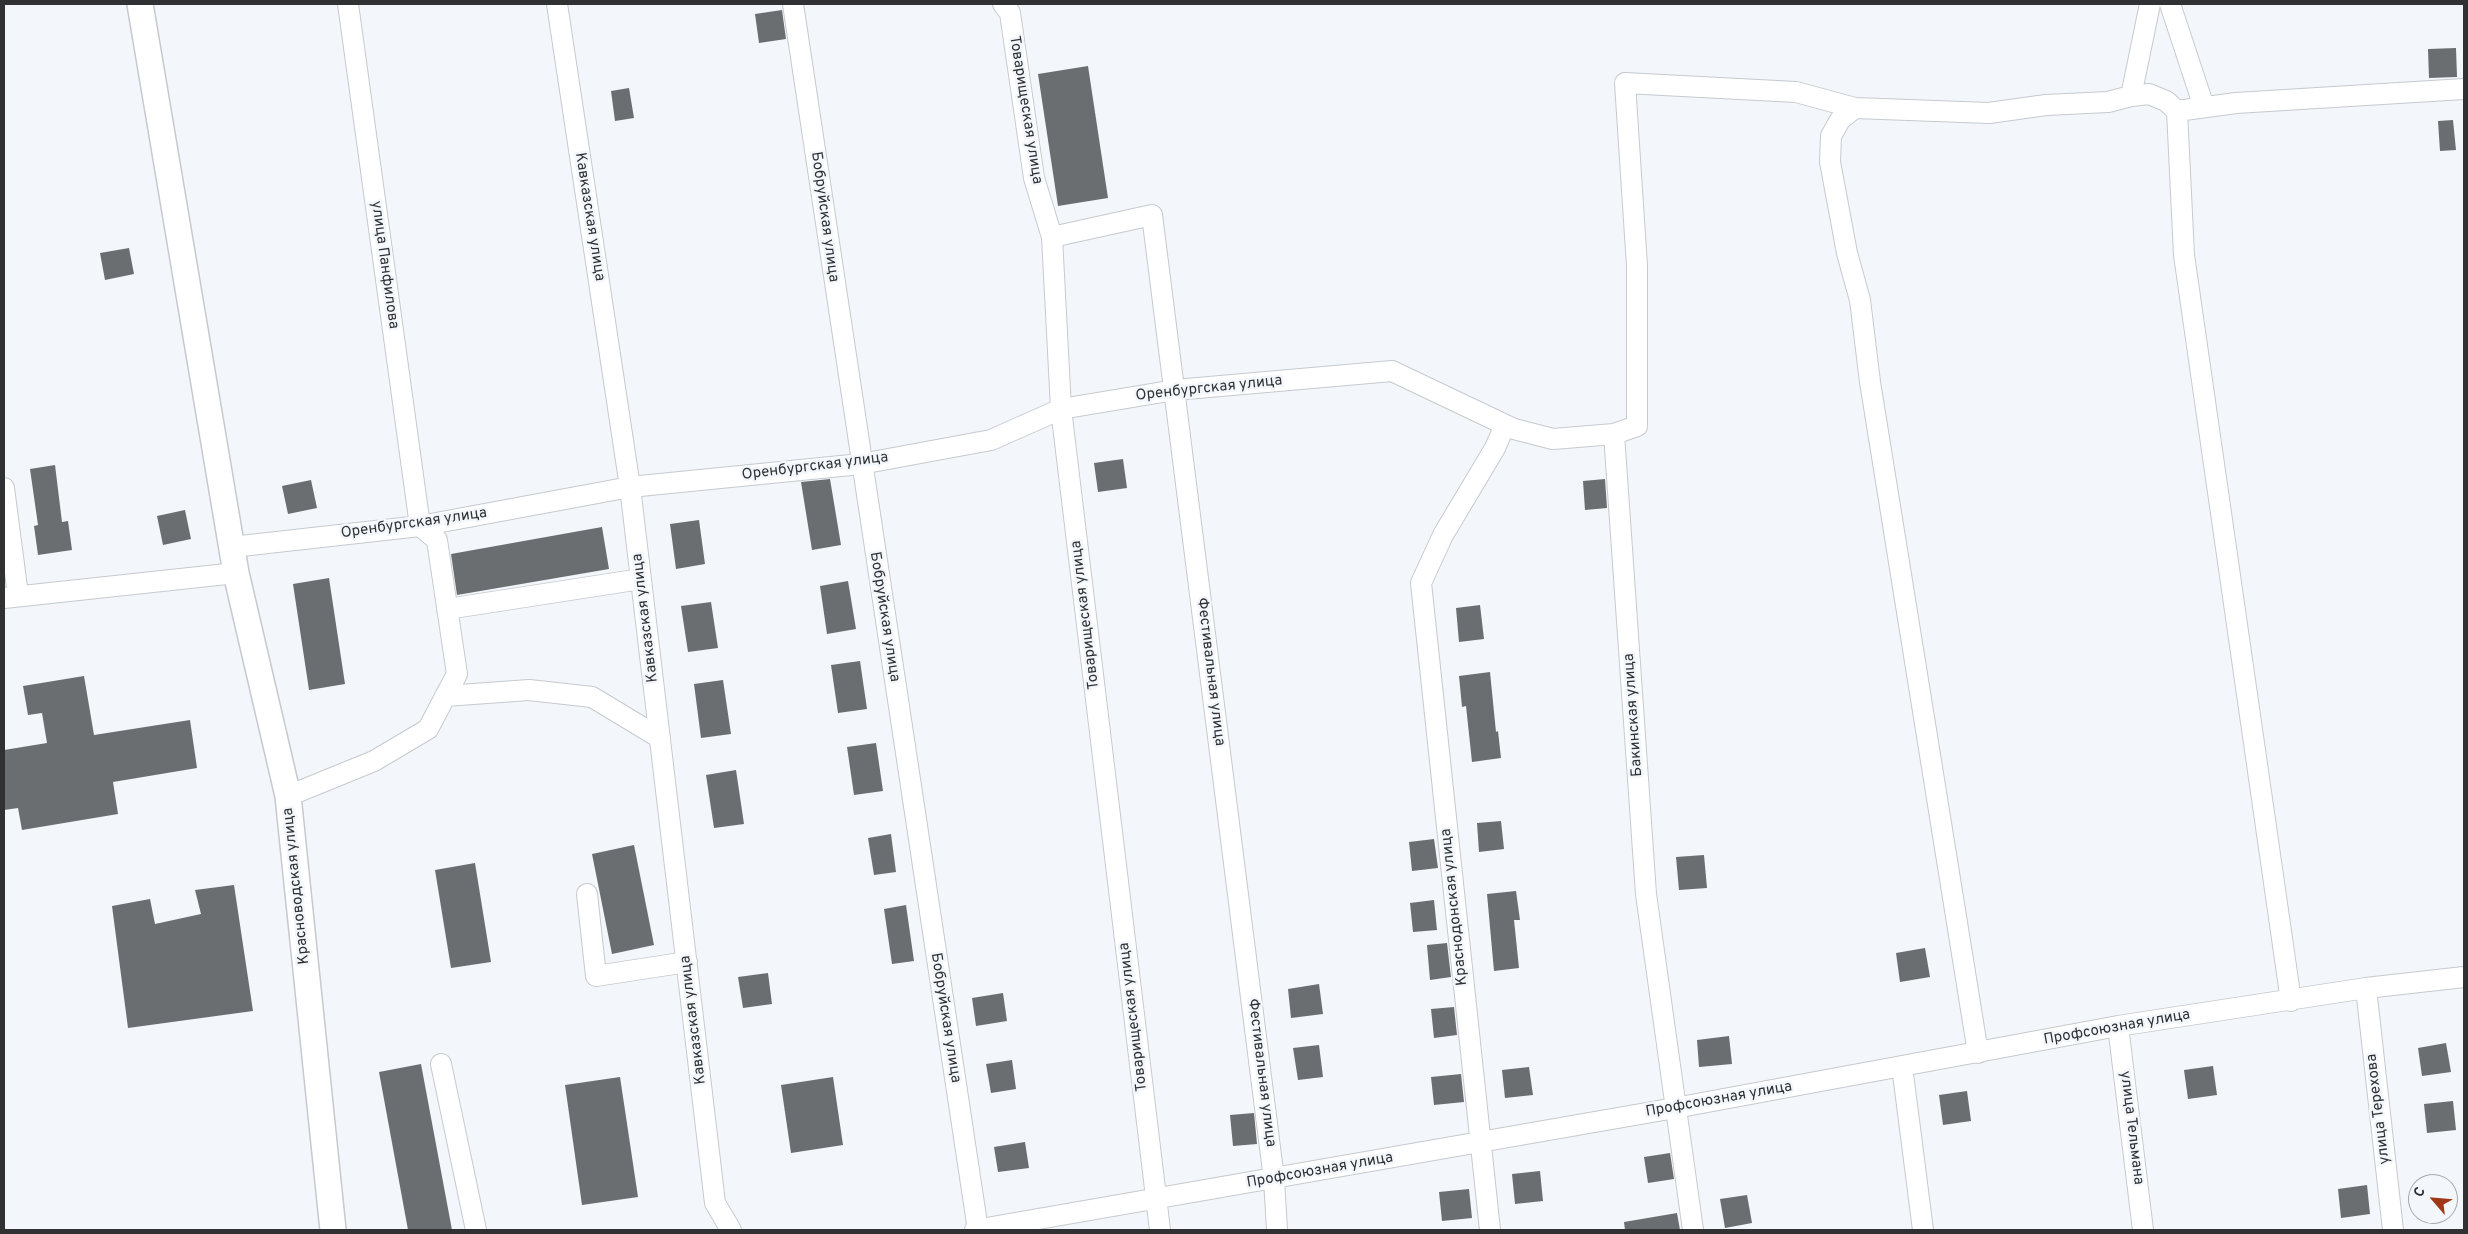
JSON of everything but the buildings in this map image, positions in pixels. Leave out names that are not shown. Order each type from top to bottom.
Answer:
[{"type":"main road","points":[[140,4],[236,573],[288,796]]},
{"type":"main road","name":"Красноводская улица","points":[[288,796],[333,1230]]},
{"type":"street","name":"улица Панфилова","points":[[348,4],[420,526]]},
{"type":"street","name":"Кавказская улица","points":[[557,4],[630,487],[716,1203],[732,1230]]},
{"type":"street","name":"Бобруйская улица","points":[[793,4],[977,1230]]},
{"type":"street","name":"Товарищеская улица","points":[[1003,4],[1010,13],[1034,178],[1052,237],[1061,410],[1160,1230]]},
{"type":"street","points":[[2131,96],[2150,4]]},
{"type":"street","points":[[2170,4],[2204,107]]},
{"type":"street","points":[[1505,425],[1553,439],[1614,434],[1636,426],[1636,266],[1625,83],[1796,92],[1856,108],[1989,113],[2046,105],[2108,102],[2149,94],[2166,101],[2177,111],[2184,255],[2291,1001]]},
{"type":"street","points":[[2177,111],[2275,100],[2464,89]]},
{"type":"street","points":[[1856,108],[1840,120],[1831,136],[1830,162],[1848,252],[1860,300],[1870,382],[1978,1053]]},
{"type":"street","name":"Фестивальная улица","points":[[1052,237],[1152,215],[1274,1178],[1277,1230]]},
{"type":"street","name":"Оренбургская улица","points":[[232,546],[420,526],[630,487],[861,464],[990,440],[1061,410],[1175,390],[1392,371],[1505,425]]},
{"type":"street","name":"Краснодонская улица","points":[[1490,1230],[1479,1143],[1421,583],[1443,534],[1495,448],[1505,425]]},
{"type":"street","name":"Бакинская улица","points":[[1614,434],[1646,894],[1693,1230]]},
{"type":"street","points":[[4,488],[11,597],[236,573]]},
{"type":"street","name":"Красноводская улица","points":[[288,796],[366,765],[428,729],[457,674],[437,540],[420,526]]},
{"type":"street","points":[[447,609],[641,579]]},
{"type":"street","points":[[446,696],[529,690],[592,697],[660,738]]},
{"type":"street","points":[[587,894],[596,976],[687,962]]},
{"type":"street","name":"Профсоюзная улица","points":[[977,1230],[1675,1108],[2118,1026],[2366,988],[2464,977]]},
{"type":"street","name":"улица Терехова","points":[[2366,988],[2393,1230]]},
{"type":"street","name":"улица Тельмана","points":[[2118,1026],[2143,1230]]},
{"type":"street","points":[[440,1064],[476,1230]]},
{"type":"street","points":[[1902,1066],[1923,1230]]}]
